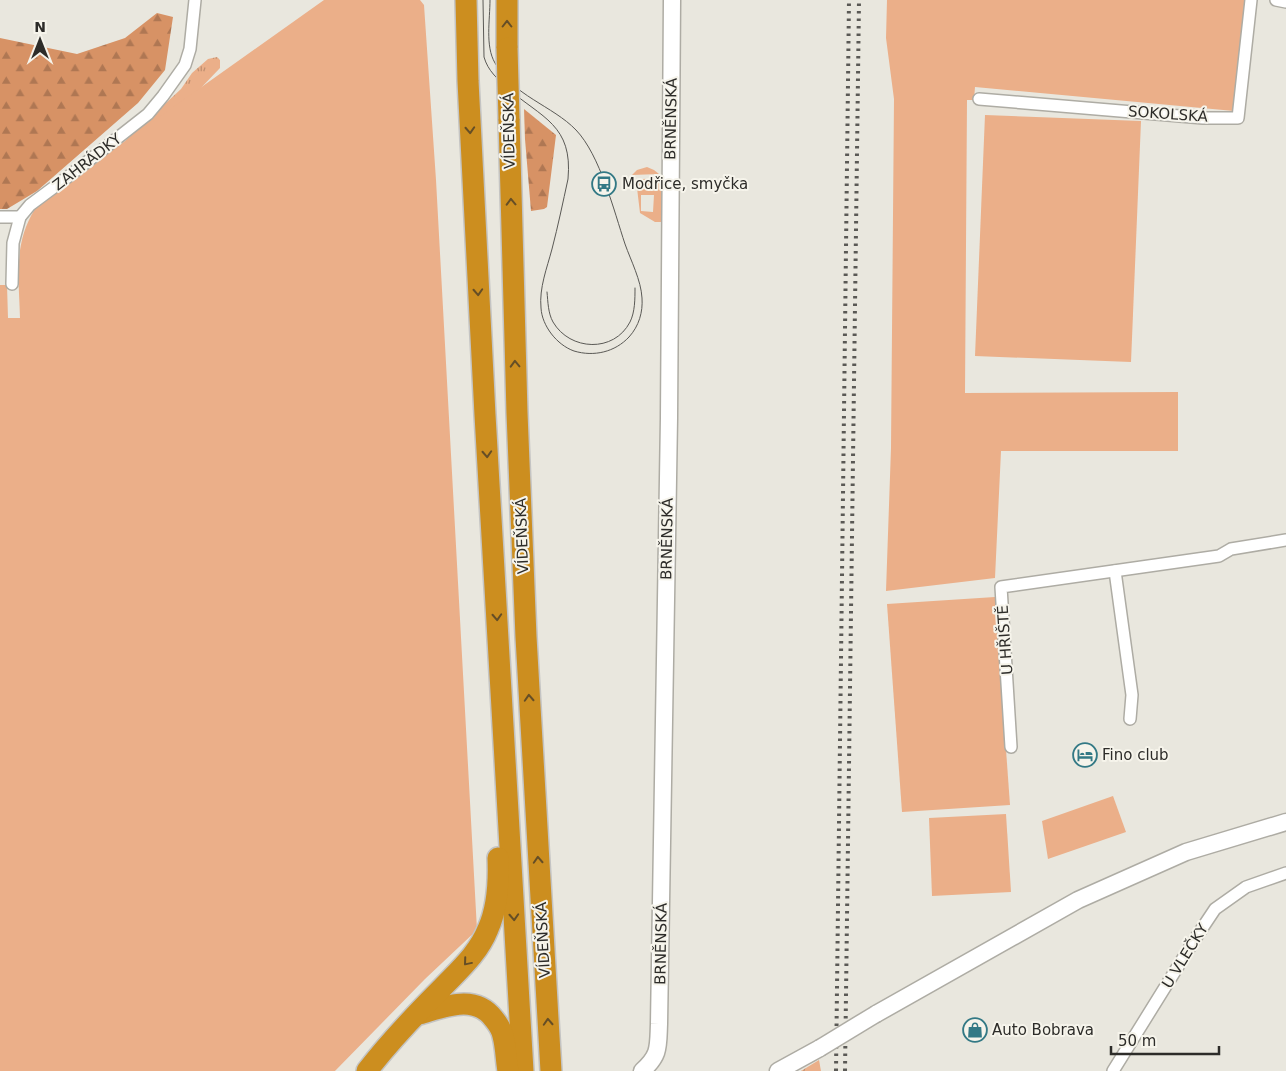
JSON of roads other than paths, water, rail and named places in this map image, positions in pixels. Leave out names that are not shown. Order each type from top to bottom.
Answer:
[{"type":"highway","points":[[453,0],[454,41],[468,81]]},
{"type":"highway","name":"VÍDEŇSKÁ","points":[[466,0],[468,81],[485,425],[506,781]]},
{"type":"highway","name":"VÍDEŇSKÁ","points":[[507,0],[508,119],[516,413],[526,637],[551,1071]]},
{"type":"highway","points":[[367,1071],[387,1045],[466,964],[488,930],[493,917],[497,895],[497,837],[506,781]]},
{"type":"highway","points":[[506,781],[524,1071]]},
{"type":"highway","points":[[416,1015],[453,1004],[463,1003],[484,1009],[492,1016],[503,1035],[508,1071]]},
{"type":"street","name":"ZAHRÁDKY","points":[[20,217],[30,205],[148,114],[185,65],[190,49],[195,0]]},
{"type":"street","name":"BRNĚNSKÁ","points":[[642,1071],[653,1061],[658,1045],[660,1024],[669,418],[672,0]]},
{"type":"street","name":"SOKOLSKÁ","points":[[979,99],[1203,118],[1238,118],[1251,0]]},
{"type":"street","points":[[1276,0],[1286,2]]},
{"type":"street","points":[[0,217],[20,217],[13,243],[12,284]]},
{"type":"street","name":"U HŘIŠTĚ","points":[[1011,747],[1001,587],[1219,556],[1230,549],[1286,540]]},
{"type":"street","points":[[1116,571],[1132,695],[1130,719]]},
{"type":"street","points":[[778,1071],[1078,900],[1186,852],[1286,822]]},
{"type":"street","name":"U VLEČKY","points":[[1113,1071],[1194,939],[1215,909],[1246,886],[1286,873]]},
{"type":"tram line","points":[[483,0],[484,57],[488,66],[507,88],[552,124],[566,146],[568,179],[542,286],[541,308],[544,321],[556,340],[574,351],[596,353],[611,350],[629,337],[640,319],[642,298],[638,277],[599,168],[585,141],[567,122],[512,84],[495,63],[489,41],[490,0]]},
{"type":"tram line","points":[[547,292],[550,315],[561,332],[570,339],[592,344],[614,339],[623,332],[633,314],[635,288]]},
{"type":"railway","points":[[836,1071],[849,0]]},
{"type":"railway","points":[[845,1071],[859,0]]},
{"type":"place","name":"Modřice, smyčka","points":[[604,184]]},
{"type":"place","name":"Fino club","points":[[1085,755]]},
{"type":"place","name":"Auto Bobrava","points":[[975,1030]]}]
